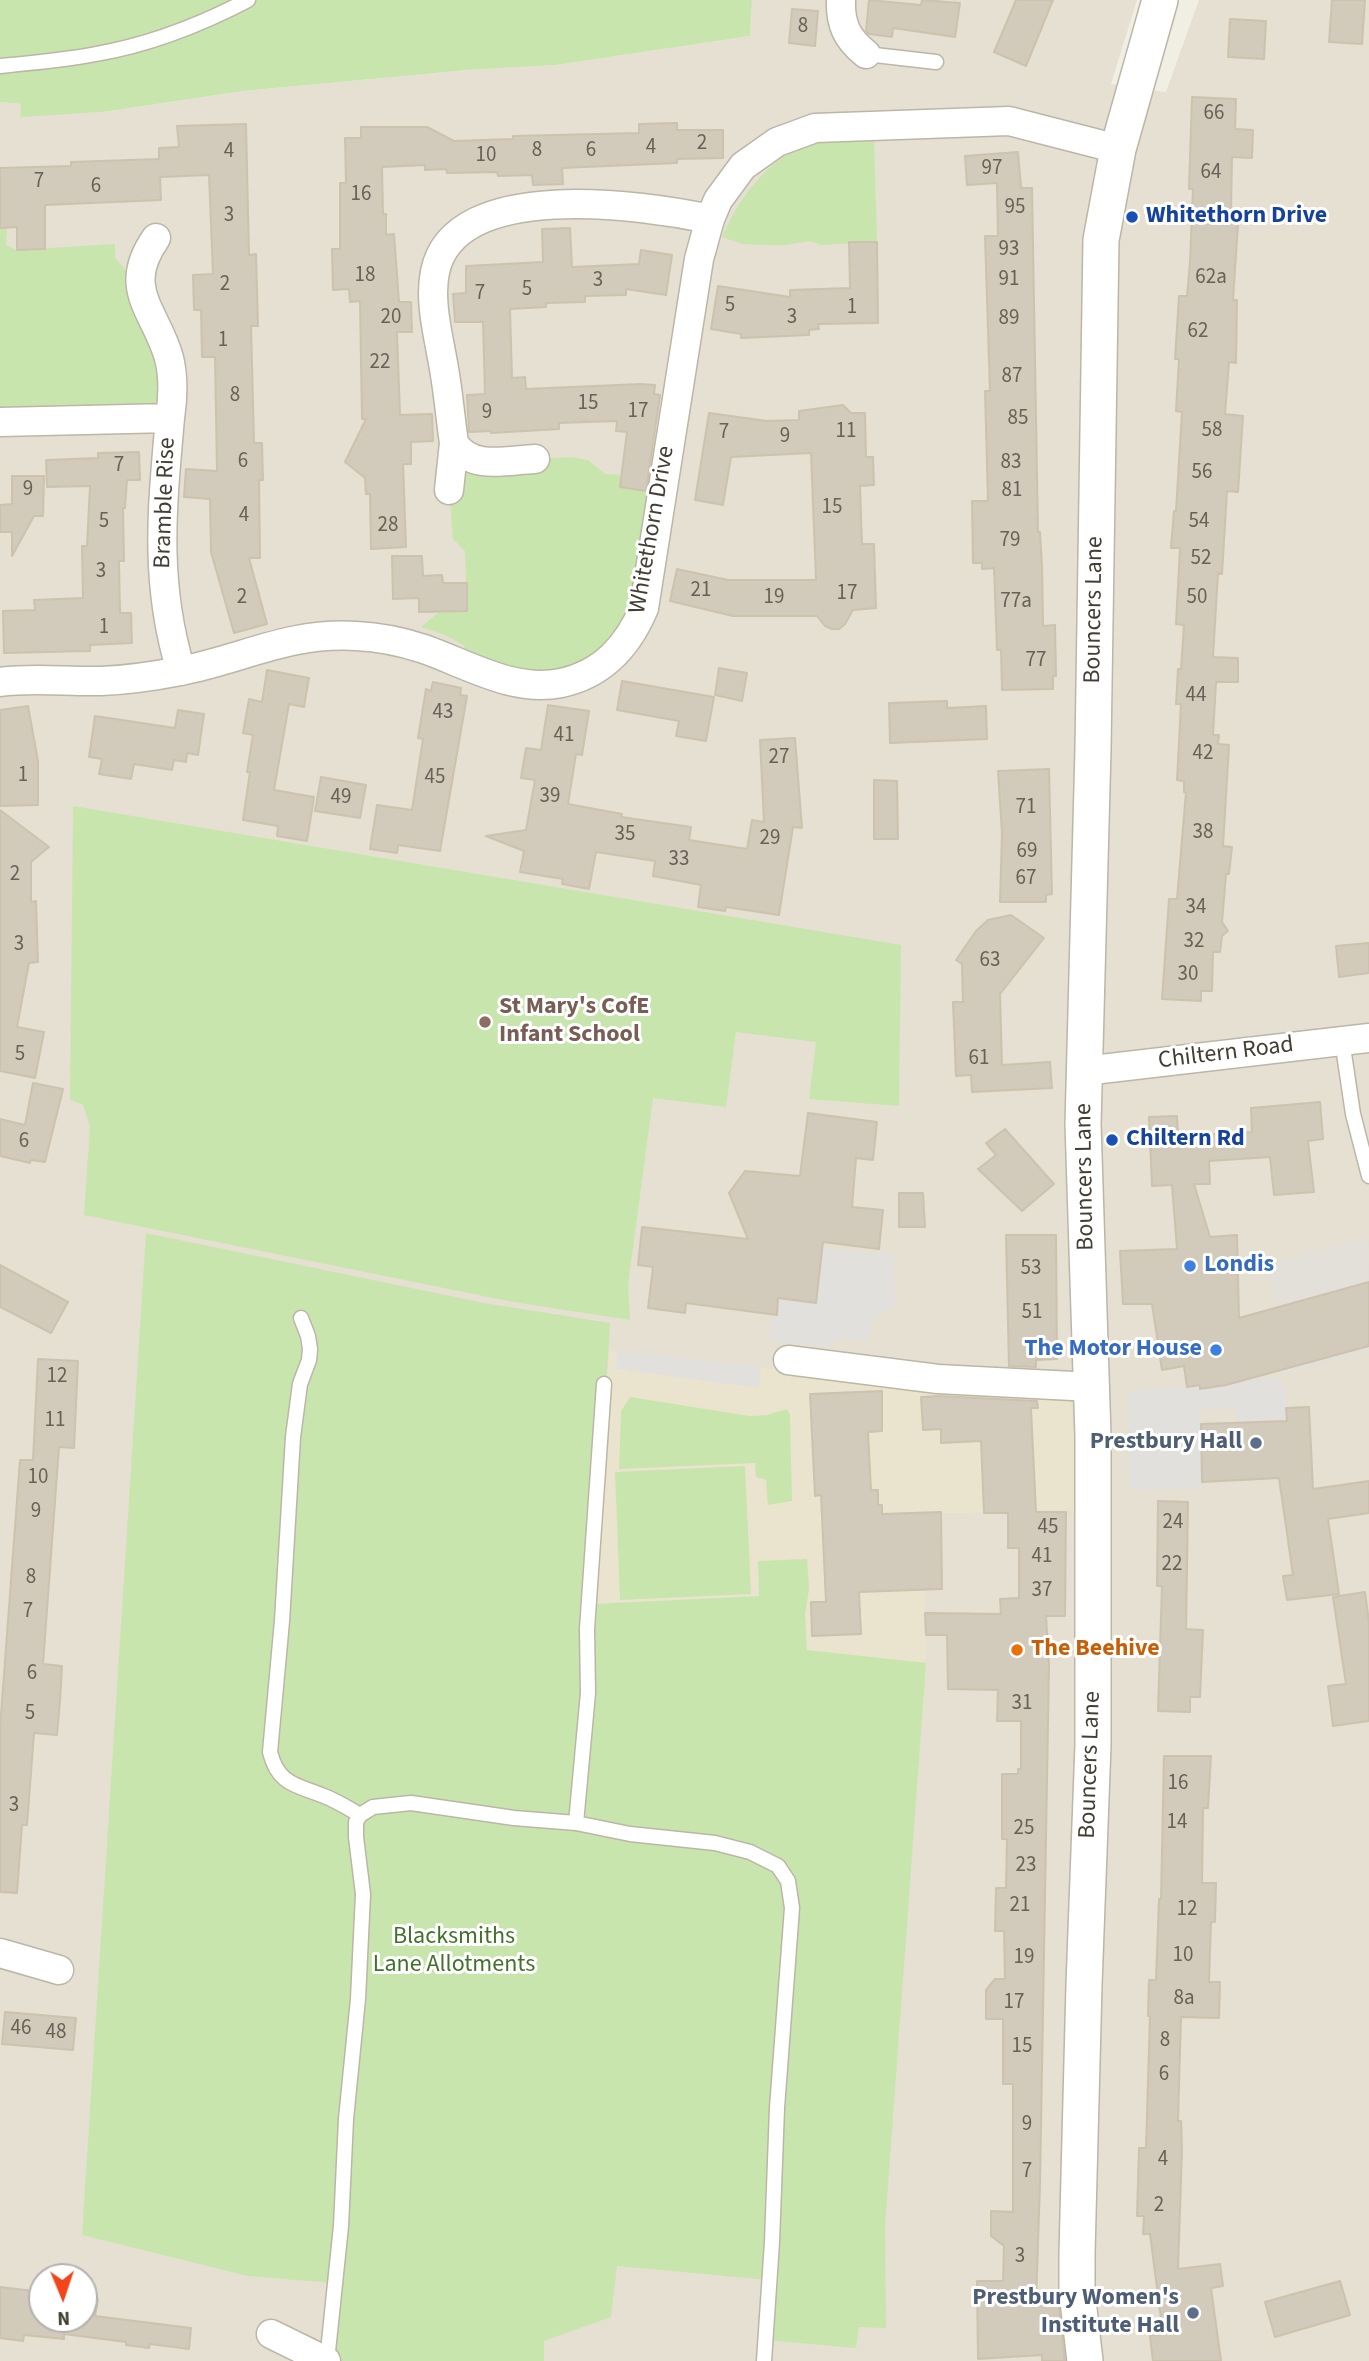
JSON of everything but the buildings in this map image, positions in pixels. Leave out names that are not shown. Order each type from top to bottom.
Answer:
[{"type":"street","points":[[841,0],[846,33],[854,45],[866,54]]},
{"type":"street","name":"Bouncers Lane","points":[[1085,2361],[1077,2292],[1077,2253],[1093,1745],[1092,1387],[1083,1124],[1093,750],[1101,240],[1118,149],[1160,0]]},
{"type":"street","name":"Whitethorn Drive","points":[[0,682],[103,681],[181,671],[281,642],[332,636],[390,640],[422,648],[504,679],[541,685],[578,678],[596,670],[626,642],[644,608],[699,259],[710,219],[719,200],[743,166],[777,142],[816,128],[1009,121],[1118,149]]},
{"type":"street","points":[[449,489],[454,443],[438,339],[435,283],[440,258],[448,243],[475,221],[492,214],[564,205],[638,207],[710,219]]},
{"type":"street","points":[[156,238],[143,262],[141,291],[168,356],[172,388],[170,418]]},
{"type":"street","name":"Bramble Rise","points":[[0,422],[170,418],[162,571],[171,637],[181,671]]},
{"type":"street","points":[[454,443],[459,452],[476,461],[535,459]]},
{"type":"street","name":"Chiltern Road","points":[[1084,1071],[1356,1039]]},
{"type":"street","points":[[788,1360],[939,1379],[1092,1387]]},
{"type":"street","points":[[0,1953],[59,1970]]},
{"type":"street","points":[[271,2334],[326,2361]]},
{"type":"lane","points":[[0,66],[99,54],[153,39],[248,0]]},
{"type":"lane","points":[[866,54],[936,62]]},
{"type":"lane","points":[[1356,1039],[1353,1114],[1369,1175]]},
{"type":"lane","points":[[301,1318],[309,1335],[310,1349],[300,1384],[293,1437],[282,1621],[270,1752],[277,1771],[287,1781],[326,1796],[360,1815]]},
{"type":"lane","points":[[576,1823],[588,1693],[587,1629],[604,1384]]},
{"type":"lane","points":[[326,2361],[341,2226],[346,2131],[358,1999],[363,1894],[356,1822],[360,1815],[373,1807],[411,1803],[514,1818],[576,1823],[630,1834],[715,1843],[750,1852],[778,1866],[788,1881],[792,1908],[776,2108],[772,2242],[764,2361]]},
{"type":"shaded area","points":[[752,0],[1137,0],[1111,84],[1166,92],[1199,0],[1369,0],[1369,2361],[0,2361],[0,102],[21,104],[20,116],[103,112],[243,91],[468,70],[556,65],[750,36]]},
{"type":"shaded area","points":[[1368,1237],[1369,1351],[1282,1374],[1268,1322],[1280,1318],[1265,1265]]},
{"type":"shaded area","points":[[822,1248],[894,1255],[896,1306],[878,1314],[871,1324],[868,1340],[855,1340],[848,1336],[825,1347],[770,1341],[772,1314],[777,1314],[778,1298]]},
{"type":"shaded area","points":[[609,1351],[933,1387],[1068,1397],[1082,1511],[941,1513],[923,1516],[926,1663],[592,1628]]},
{"type":"shaded area","points":[[617,1351],[761,1367],[759,1388],[616,1369]]},
{"type":"shaded area","points":[[1277,1376],[1285,1391],[1287,1421],[1237,1423],[1236,1407],[1201,1408],[1202,1487],[1130,1490],[1128,1391]]},
{"type":"green space","points":[[0,0],[752,0],[750,36],[556,65],[468,70],[243,91],[103,112],[20,117],[21,104],[0,102]]},
{"type":"green space","points":[[874,139],[877,242],[821,245],[810,241],[763,245],[742,244],[722,237],[748,192],[773,165],[787,155],[802,146],[819,141]]},
{"type":"green space","points":[[7,227],[6,245],[17,250],[115,244],[115,258],[125,269],[136,316],[172,403],[0,422],[0,228]]},
{"type":"green space","points":[[454,443],[486,462],[571,457],[588,460],[605,474],[621,475],[620,487],[647,491],[645,502],[659,505],[644,608],[578,678],[457,662],[465,646],[445,635],[421,627],[439,612],[467,610],[465,551],[453,539],[449,490]]},
{"type":"green space","name":"St Mary's CofE Infant School","points":[[73,806],[901,945],[899,1106],[809,1099],[816,1042],[736,1032],[726,1107],[653,1098],[628,1285],[630,1320],[513,1302],[84,1215],[90,1126],[83,1105],[70,1100]]},
{"type":"green space","name":"Blacksmiths Lane Allotments","points":[[146,1233],[484,1303],[610,1323],[593,1604],[759,1596],[758,1561],[807,1559],[807,1650],[926,1663],[885,2227],[886,2328],[859,2327],[856,2348],[765,2340],[769,2280],[617,2266],[611,2317],[544,2341],[544,2361],[327,2361],[334,2283],[248,2276],[82,2235]]},
{"type":"green space","points":[[630,1397],[750,1416],[767,1415],[787,1409],[790,1415],[792,1501],[768,1505],[766,1480],[756,1477],[755,1463],[619,1469],[621,1411]]},
{"type":"green space","points":[[745,1466],[751,1594],[620,1600],[615,1472]]},
{"type":"place","name":"Whitethorn Drive","points":[[1132,217]]},
{"type":"place","name":"St Mary's CofE Infant School","points":[[485,1022]]},
{"type":"place","name":"Chiltern Rd","points":[[1112,1140]]},
{"type":"place","name":"Londis","points":[[1190,1266]]},
{"type":"place","name":"The Motor House","points":[[1216,1350]]},
{"type":"place","name":"Prestbury Hall","points":[[1256,1443]]},
{"type":"place","name":"The Beehive","points":[[1017,1650]]},
{"type":"place","name":"Prestbury Women's Institute Hall","points":[[1193,2313]]}]
